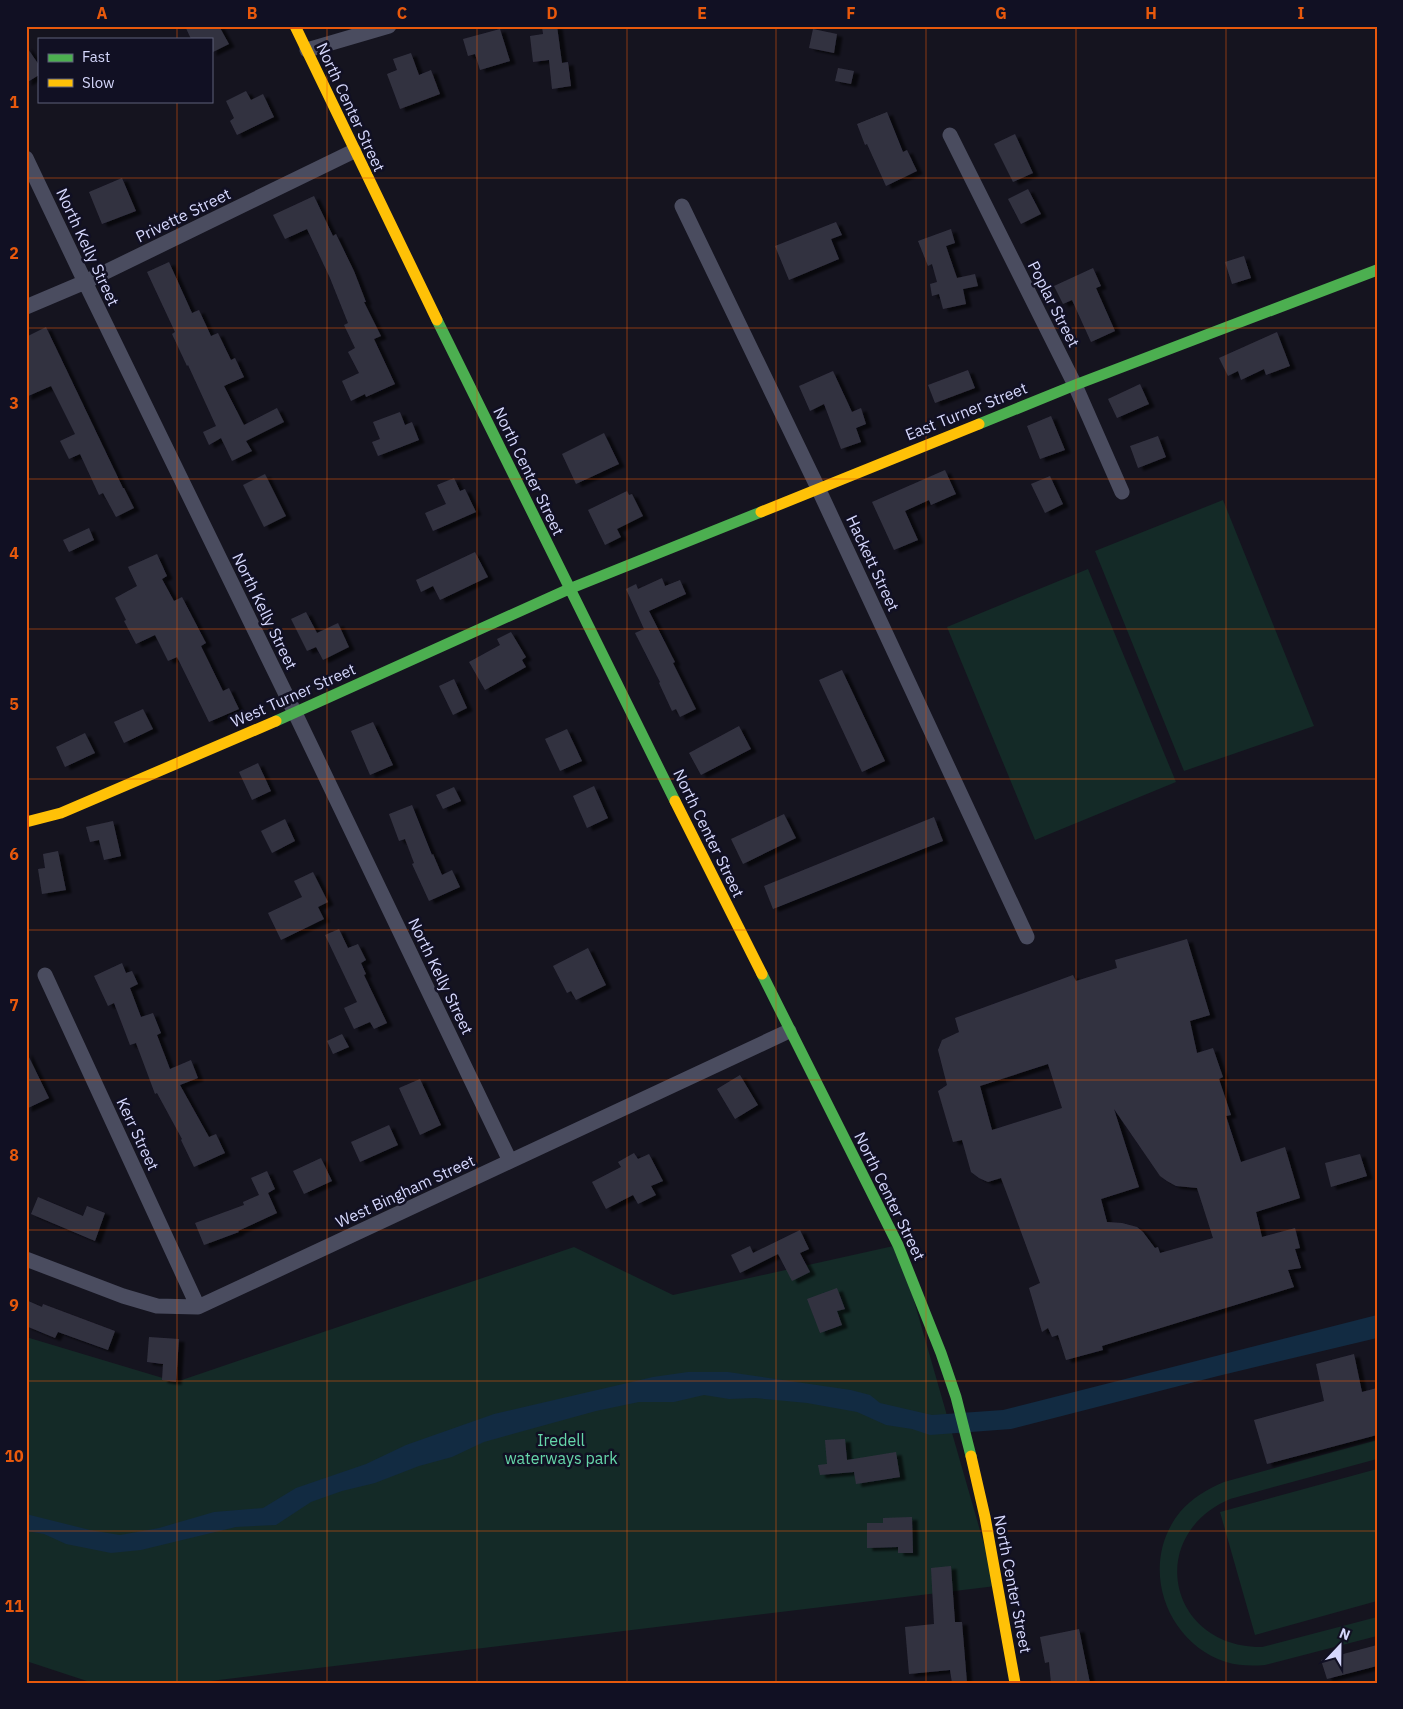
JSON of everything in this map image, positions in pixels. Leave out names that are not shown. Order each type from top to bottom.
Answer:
[{"type":"main road","name":"North Center Street","points":[[295,26],[354,151],[569,589],[898,1245],[934,1330],[963,1423],[982,1508],[1015,1683]]},
{"type":"main road","name":"East Turner Street","points":[[569,589],[1075,385],[1377,270]]},
{"type":"main road","name":"West Turner Street","points":[[26,822],[61,813],[295,713],[569,589]]},
{"type":"street","points":[[307,50],[389,26]]},
{"type":"street","name":"Poplar Street","points":[[950,135],[1075,385],[1122,492]]},
{"type":"street","name":"Privette Street","points":[[26,307],[84,282],[354,151]]},
{"type":"street","name":"North Kelly Street","points":[[26,158],[84,282],[295,713],[510,1162]]},
{"type":"street","name":"Hackett Street","points":[[682,206],[818,488],[1027,937]]},
{"type":"street","name":"Kerr Street","points":[[45,975],[198,1307]]},
{"type":"street","name":"West Bingham Street","points":[[26,1259],[123,1296],[157,1306],[198,1307],[789,1031]]},
{"type":"green space","points":[[1223,500],[1314,726],[1184,771],[1095,551]]},
{"type":"green space","points":[[1088,569],[1176,782],[1035,840],[947,627]]},
{"type":"green space","name":"Iredell waterways park","points":[[898,1245],[996,1586],[194,1683],[93,1683],[26,1661],[26,1337],[176,1382],[574,1247],[673,1295]]},
{"type":"green space","points":[[1377,1440],[1377,1459],[1230,1499],[1203,1516],[1186,1538],[1178,1562],[1179,1587],[1188,1610],[1206,1630],[1230,1642],[1262,1647],[1377,1617],[1377,1636],[1255,1666],[1226,1662],[1205,1652],[1187,1637],[1174,1619],[1164,1599],[1160,1577],[1161,1555],[1167,1533],[1180,1512],[1200,1494],[1224,1482]]},
{"type":"green space","points":[[1377,1469],[1377,1601],[1255,1635],[1220,1512]]},
{"type":"water","points":[[1377,1315],[1377,1338],[1011,1429],[930,1435],[912,1429],[886,1425],[857,1412],[807,1403],[755,1398],[729,1399],[704,1395],[674,1402],[639,1402],[596,1411],[484,1442],[452,1457],[311,1502],[276,1525],[236,1527],[141,1550],[111,1553],[66,1544],[44,1534],[26,1531],[26,1514],[90,1530],[120,1535],[159,1528],[214,1512],[263,1508],[296,1488],[366,1464],[406,1445],[494,1414],[653,1377],[688,1372],[728,1372],[851,1390],[870,1395],[880,1403],[932,1415],[1003,1410]]},
{"type":"building","points":[[185,26],[219,26],[229,44],[212,52],[212,38],[191,38]]},
{"type":"building","points":[[542,26],[557,26],[562,63],[568,62],[571,86],[552,89],[549,60],[533,62],[530,36],[543,34]]},
{"type":"building","points":[[500,29],[510,61],[480,70],[475,54],[468,56],[463,39]]},
{"type":"building","points":[[813,29],[837,34],[834,53],[809,48]]},
{"type":"building","points":[[26,46],[38,64],[38,76],[26,83]]},
{"type":"building","points":[[411,53],[419,75],[431,70],[440,94],[400,109],[387,74],[397,70],[393,59]]},
{"type":"building","points":[[838,68],[854,71],[851,84],[835,81]]},
{"type":"building","points":[[246,91],[251,100],[263,94],[274,117],[237,135],[230,121],[234,118],[226,101]]},
{"type":"building","points":[[887,112],[903,152],[907,150],[917,171],[886,186],[867,144],[865,145],[857,124]]},
{"type":"building","points":[[1015,134],[1033,173],[1013,182],[994,144]]},
{"type":"building","points":[[122,178],[136,211],[102,224],[89,192]]},
{"type":"building","points":[[1028,189],[1041,214],[1021,224],[1008,199]]},
{"type":"building","points":[[314,196],[333,236],[336,234],[354,271],[366,302],[364,302],[381,336],[374,339],[395,384],[366,397],[365,394],[351,401],[342,381],[359,373],[348,352],[355,348],[344,325],[348,323],[330,278],[307,229],[285,239],[273,215]]},
{"type":"building","points":[[836,222],[842,235],[831,239],[839,259],[789,280],[775,246]]},
{"type":"building","points":[[951,229],[955,243],[946,246],[957,278],[975,274],[978,286],[963,289],[966,304],[943,309],[939,294],[932,296],[930,284],[937,282],[932,264],[928,266],[918,241]]},
{"type":"building","points":[[1244,256],[1251,278],[1232,284],[1225,262]]},
{"type":"building","points":[[169,262],[192,313],[199,310],[211,336],[218,333],[231,360],[235,358],[244,377],[224,386],[244,425],[277,408],[284,422],[246,441],[252,451],[232,461],[221,438],[209,445],[203,432],[216,426],[172,334],[175,332],[147,272]]},
{"type":"building","points":[[1093,268],[1101,286],[1096,288],[1115,331],[1091,342],[1072,300],[1063,304],[1054,286]]},
{"type":"building","points":[[46,327],[134,508],[116,517],[103,493],[99,495],[80,454],[69,459],[60,441],[75,434],[51,386],[26,397],[26,337]]},
{"type":"building","points":[[1277,332],[1290,366],[1266,375],[1264,369],[1241,380],[1238,371],[1228,376],[1219,358]]},
{"type":"building","points":[[968,370],[975,388],[935,403],[928,385]]},
{"type":"building","points":[[833,371],[852,412],[861,408],[866,424],[856,428],[861,442],[841,449],[824,404],[810,411],[799,386]]},
{"type":"building","points":[[1140,384],[1149,404],[1117,418],[1108,399]]},
{"type":"building","points":[[400,412],[405,425],[412,422],[419,440],[378,456],[372,442],[380,439],[373,422]]},
{"type":"building","points":[[1051,416],[1065,450],[1040,459],[1027,426]]},
{"type":"building","points":[[604,433],[619,464],[576,484],[562,454]]},
{"type":"building","points":[[1158,436],[1166,457],[1138,468],[1130,446]]},
{"type":"building","points":[[945,470],[956,494],[931,505],[929,500],[905,511],[918,540],[894,550],[872,502]]},
{"type":"building","points":[[265,474],[286,516],[264,527],[243,485]]},
{"type":"building","points":[[1050,476],[1063,504],[1045,513],[1031,484]]},
{"type":"building","points":[[454,478],[460,491],[465,489],[476,512],[433,531],[425,513],[446,504],[437,485]]},
{"type":"building","points":[[627,491],[629,495],[632,494],[643,516],[617,529],[621,537],[605,545],[588,510]]},
{"type":"building","points":[[89,528],[94,540],[69,552],[63,540]]},
{"type":"building","points":[[475,552],[488,577],[440,600],[433,586],[421,592],[416,580]]},
{"type":"building","points":[[157,554],[167,576],[162,579],[174,601],[182,597],[206,643],[201,646],[223,691],[229,688],[239,709],[209,722],[177,657],[168,661],[155,635],[136,644],[115,598],[137,586],[128,567]]},
{"type":"building","points":[[662,578],[665,586],[680,580],[686,594],[649,611],[696,709],[680,717],[676,709],[672,711],[660,682],[635,633],[644,629],[626,589],[636,584],[638,589]]},
{"type":"building","points":[[306,612],[317,633],[338,623],[349,647],[323,660],[316,647],[307,651],[291,619]]},
{"type":"building","points":[[511,632],[526,657],[522,660],[526,667],[485,690],[469,662],[500,645],[497,639]]},
{"type":"building","points":[[842,670],[885,761],[862,772],[819,680]]},
{"type":"building","points":[[454,679],[467,708],[453,715],[439,686]]},
{"type":"building","points":[[143,709],[153,729],[124,743],[114,722]]},
{"type":"building","points":[[373,722],[393,765],[370,775],[351,731]]},
{"type":"building","points":[[739,726],[751,749],[701,775],[689,753]]},
{"type":"building","points":[[567,729],[582,761],[560,771],[545,739]]},
{"type":"building","points":[[85,733],[95,753],[65,767],[56,747]]},
{"type":"building","points":[[258,763],[271,791],[252,800],[239,772]]},
{"type":"building","points":[[594,786],[608,818],[587,828],[573,796]]},
{"type":"building","points":[[454,787],[461,801],[443,809],[436,795]]},
{"type":"building","points":[[412,805],[442,875],[452,870],[460,887],[429,901],[412,864],[414,863],[405,839],[399,841],[389,814]]},
{"type":"building","points":[[784,814],[796,838],[743,864],[731,839]]},
{"type":"building","points":[[934,817],[943,841],[773,909],[764,886]]},
{"type":"building","points":[[285,819],[295,841],[272,853],[261,831]]},
{"type":"building","points":[[113,821],[121,856],[104,860],[99,840],[90,842],[86,827]]},
{"type":"building","points":[[58,851],[66,890],[42,894],[38,869],[45,868],[43,854]]},
{"type":"building","points":[[313,872],[328,902],[318,907],[324,919],[281,940],[268,913],[302,897],[294,881]]},
{"type":"building","points":[[339,929],[348,948],[358,944],[366,960],[361,963],[366,974],[364,975],[387,1023],[374,1029],[370,1022],[354,1029],[344,1008],[357,1002],[325,935]]},
{"type":"building","points":[[1187,939],[1210,1015],[1190,1021],[1197,1053],[1213,1048],[1223,1077],[1219,1079],[1231,1115],[1226,1116],[1241,1162],[1285,1147],[1300,1198],[1256,1212],[1262,1237],[1295,1228],[1300,1248],[1295,1249],[1301,1268],[1288,1270],[1294,1287],[1102,1346],[1103,1350],[1066,1360],[1058,1335],[1052,1337],[1048,1328],[1042,1332],[1029,1288],[1040,1283],[1001,1178],[988,1182],[971,1172],[962,1140],[953,1142],[938,1091],[947,1085],[938,1050],[942,1040],[959,1032],[955,1018],[1073,975],[1076,981],[1117,968],[1115,960]],"holes":[[[1048,1064],[1062,1108],[992,1130],[980,1086]],[[1114,1109],[1160,1176],[1176,1186],[1197,1188],[1213,1238],[1160,1253],[1158,1247],[1155,1248],[1137,1227],[1107,1222],[1101,1199],[1139,1187]]]},
{"type":"building","points":[[588,948],[606,985],[576,1000],[571,991],[567,993],[553,966]]},
{"type":"building","points":[[122,963],[126,973],[132,971],[138,984],[130,988],[141,1017],[153,1013],[161,1033],[157,1035],[170,1069],[191,1060],[198,1078],[180,1085],[209,1137],[216,1134],[225,1153],[194,1167],[182,1139],[157,1093],[155,1094],[136,1043],[130,1045],[114,1003],[108,1006],[94,976]]},
{"type":"building","points":[[342,1034],[349,1047],[333,1054],[327,1041]]},
{"type":"building","points":[[26,1051],[49,1098],[26,1109]]},
{"type":"building","points":[[740,1075],[758,1105],[735,1119],[717,1089]]},
{"type":"building","points":[[420,1079],[441,1125],[420,1135],[399,1088]]},
{"type":"building","points":[[389,1125],[398,1145],[360,1162],[351,1142]]},
{"type":"building","points":[[634,1153],[638,1159],[649,1154],[663,1181],[651,1186],[656,1195],[638,1204],[633,1195],[606,1209],[592,1182],[621,1167],[618,1162]]},
{"type":"building","points":[[1360,1154],[1367,1176],[1331,1187],[1325,1163]]},
{"type":"building","points":[[321,1158],[332,1181],[304,1194],[293,1171]]},
{"type":"building","points":[[267,1171],[275,1189],[268,1193],[277,1213],[239,1232],[204,1245],[195,1223],[244,1205],[243,1202],[259,1195],[251,1178]]},
{"type":"building","points":[[38,1197],[83,1216],[87,1206],[105,1213],[95,1241],[31,1214]]},
{"type":"building","points":[[800,1230],[809,1249],[800,1253],[810,1272],[792,1281],[778,1254],[740,1273],[731,1255],[750,1246],[753,1253]]},
{"type":"building","points":[[837,1288],[845,1309],[837,1311],[842,1325],[820,1333],[807,1299]]},
{"type":"building","points":[[26,1300],[42,1307],[43,1304],[115,1331],[108,1350],[58,1332],[55,1338],[26,1326]]},
{"type":"building","points":[[149,1337],[179,1339],[176,1382],[162,1380],[163,1364],[147,1362]]},
{"type":"building","points":[[1354,1354],[1362,1392],[1377,1388],[1377,1435],[1267,1464],[1254,1420],[1324,1401],[1316,1364]]},
{"type":"building","points":[[845,1439],[847,1460],[896,1452],[900,1477],[856,1484],[854,1472],[820,1475],[818,1465],[827,1464],[825,1440]]},
{"type":"building","points":[[912,1517],[913,1553],[898,1553],[898,1547],[867,1548],[867,1523],[883,1523],[883,1518]]},
{"type":"building","points":[[951,1566],[955,1622],[962,1622],[967,1683],[952,1683],[950,1670],[909,1674],[905,1627],[934,1624],[931,1568]]},
{"type":"building","points":[[1079,1629],[1090,1683],[1051,1683],[1049,1662],[1045,1663],[1040,1637]]},
{"type":"building","points":[[1377,1645],[1377,1666],[1327,1679],[1321,1660]]},
{"type":"traffic: fast","points":[[979,424],[1075,385],[1377,270]]},
{"type":"traffic: fast","points":[[437,320],[675,801]]},
{"type":"traffic: fast","points":[[276,721],[569,589],[761,512]]},
{"type":"traffic: fast","points":[[762,974],[898,1245],[941,1353],[956,1397],[971,1456]]},
{"type":"traffic: slow","points":[[295,26],[437,320]]},
{"type":"traffic: slow","points":[[761,512],[979,424]]},
{"type":"traffic: slow","points":[[26,822],[61,813],[276,721]]},
{"type":"traffic: slow","points":[[675,801],[762,974]]},
{"type":"traffic: slow","points":[[971,1456],[985,1517],[1015,1683]]}]
